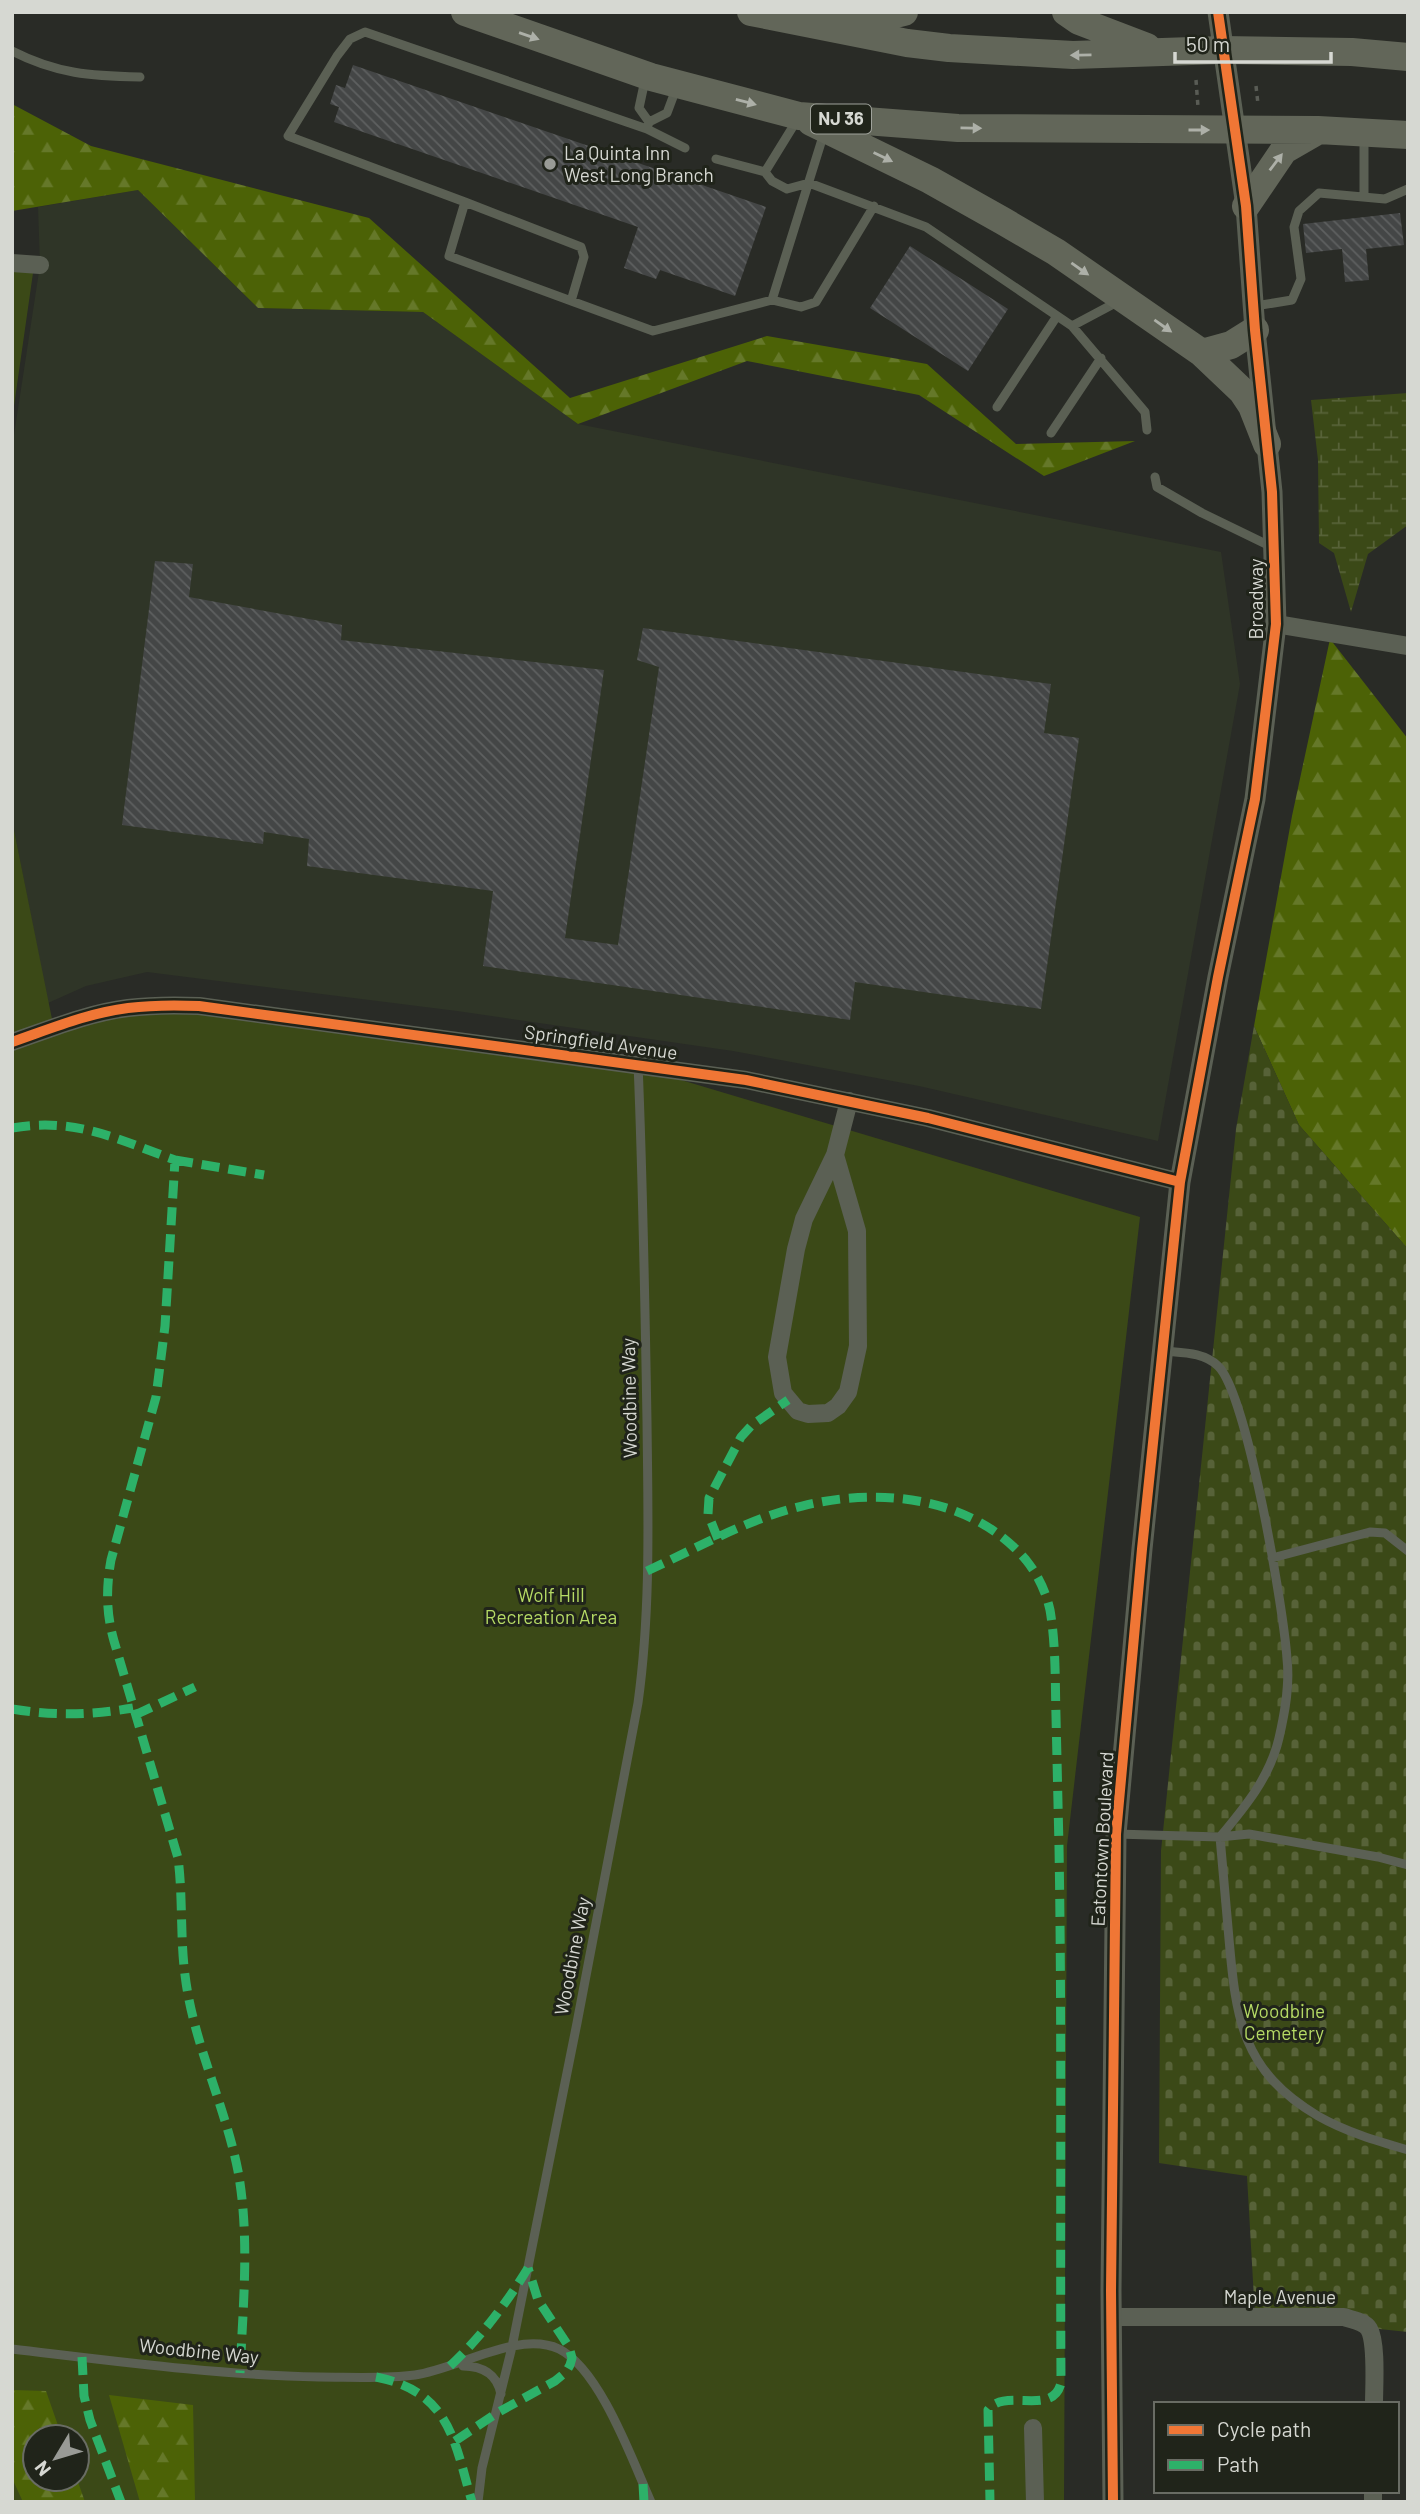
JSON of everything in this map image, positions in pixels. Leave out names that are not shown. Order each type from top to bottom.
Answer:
[{"type":"highway","name":"NJ 36","points":[[465,12],[646,75],[799,116]]},
{"type":"highway","points":[[751,12],[907,43],[949,48],[1073,55],[1222,50],[1352,52],[1408,57]]},
{"type":"highway","points":[[810,24],[880,18],[904,12]]},
{"type":"highway","points":[[1066,12],[1079,21],[1163,53]]},
{"type":"highway","points":[[799,116],[826,124],[1003,220],[1202,353],[1242,391],[1252,406],[1267,443]]},
{"type":"highway","name":"NJ 36","points":[[826,124],[958,128],[1318,130],[1408,135]]},
{"type":"highway","points":[[1246,206],[1284,150],[1318,130]]},
{"type":"highway","points":[[1202,353],[1231,345],[1254,318]]},
{"type":"street","name":"Broadway","points":[[1181,1182],[1218,977],[1255,799],[1276,624],[1272,492],[1254,318],[1246,206],[1222,50],[1219,12]]},
{"type":"street","points":[[12,263],[40,265]]},
{"type":"street","points":[[1276,624],[1408,646]]},
{"type":"street","name":"Springfield Avenue","points":[[12,1042],[103,1013],[166,1005],[199,1006],[746,1080],[990,1132],[1100,1163],[1181,1182]]},
{"type":"street","points":[[835,1155],[857,1231],[858,1346],[848,1392],[838,1406],[828,1413],[808,1414],[798,1411],[783,1393],[777,1357],[804,1219],[835,1155],[849,1101]]},
{"type":"street","name":"Eatontown Boulevard","points":[[1113,2502],[1116,1834],[1142,1549],[1181,1182]]},
{"type":"street","name":"Maple Avenue","points":[[1113,2317],[1344,2318],[1360,2322],[1369,2330],[1373,2344],[1374,2402]]},
{"type":"street","points":[[1033,2428],[1035,2502]]},
{"type":"lane","points":[[571,301],[584,257],[581,247],[288,136],[302,109],[350,39],[365,32],[648,126],[685,148]]},
{"type":"lane","points":[[12,51],[38,65],[84,76],[140,77]]},
{"type":"lane","points":[[646,75],[639,108],[648,126]]},
{"type":"lane","points":[[648,126],[667,113],[678,84]]},
{"type":"lane","points":[[765,172],[799,116]]},
{"type":"lane","points":[[772,300],[826,124]]},
{"type":"lane","points":[[1364,132],[1364,197]]},
{"type":"lane","points":[[716,159],[765,172],[772,181],[787,189],[809,183],[926,227],[1072,326],[1145,412],[1147,430]]},
{"type":"lane","points":[[1254,318],[1292,300],[1301,279],[1294,227],[1299,211],[1320,193],[1385,198],[1408,189]]},
{"type":"lane","points":[[465,202],[449,256],[653,331],[772,300],[801,307],[816,302],[874,206]]},
{"type":"lane","points":[[1072,326],[1124,299]]},
{"type":"lane","points":[[997,407],[1057,316]]},
{"type":"lane","points":[[1051,433],[1101,358]]},
{"type":"lane","points":[[1156,477],[1157,487],[1273,548]]},
{"type":"lane","name":"Woodbine Way","points":[[12,2349],[293,2376],[376,2378],[415,2375],[512,2347],[580,2010],[645,1656],[648,1503],[644,1197],[638,1064]]},
{"type":"lane","points":[[1163,1351],[1203,1355],[1217,1365],[1228,1381],[1250,1448],[1272,1558],[1287,1659],[1286,1702],[1279,1740],[1262,1783],[1220,1837],[1234,1997],[1241,2026],[1253,2053],[1280,2087],[1317,2115],[1340,2127],[1408,2150]]},
{"type":"lane","points":[[1272,1558],[1370,1532],[1385,1533],[1408,1551]]},
{"type":"lane","points":[[1116,1834],[1220,1837],[1249,1834],[1378,1857],[1408,1865]]},
{"type":"lane","points":[[478,2502],[482,2468],[512,2347],[537,2343],[561,2350],[572,2358],[598,2392],[617,2423],[651,2502]]},
{"type":"lane","points":[[450,2366],[471,2366],[489,2373],[499,2387],[501,2398]]},
{"type":"path","points":[[1196,80],[1198,112]]},
{"type":"path","points":[[1256,86],[1258,104]]},
{"type":"shaded area","points":[[138,190],[258,308],[423,312],[578,424],[1221,552],[1240,684],[1158,1141],[919,1086],[733,1051],[457,1011],[147,972],[86,986],[48,1003],[12,820],[12,448],[40,265],[38,207]]},
{"type":"green space","points":[[12,104],[91,146],[369,218],[570,398],[767,336],[927,364],[1016,444],[1135,441],[1044,476],[919,395],[747,361],[578,424],[423,312],[258,308],[138,190],[12,211]]},
{"type":"green space","points":[[12,264],[34,266],[12,420]]},
{"type":"green space","points":[[1408,393],[1408,525],[1368,554],[1351,612],[1334,553],[1319,543],[1318,460],[1311,400]]},
{"type":"green space","points":[[1330,639],[1408,739],[1408,1249],[1299,1125],[1254,1026],[1292,816]]},
{"type":"green space","name":"Wolf Hill Recreation Area","points":[[12,820],[54,1029],[169,1009],[631,1065],[1140,1217],[1067,1846],[1064,2502],[12,2502]]},
{"type":"green space","name":"Woodbine Cemetery","points":[[1254,1026],[1299,1125],[1408,1249],[1408,2332],[1255,2316],[1247,2176],[1159,2163],[1161,1851],[1236,1129]]},
{"type":"green space","points":[[12,2390],[46,2391],[57,2423],[21,2423],[21,2493],[82,2493],[85,2502],[23,2502],[12,2478]]},
{"type":"green space","points":[[109,2395],[193,2405],[195,2502],[140,2502]]},
{"type":"building","name":"La Quinta Inn West Long Branch","points":[[353,65],[766,207],[735,296],[660,270],[656,279],[624,268],[638,227],[334,122],[339,107],[330,104],[336,85],[345,88]]},
{"type":"building","points":[[1400,213],[1404,245],[1366,249],[1369,280],[1345,282],[1342,249],[1306,253],[1303,224]]},
{"type":"building","points":[[910,246],[1008,309],[968,371],[870,308]]},
{"type":"building","points":[[155,561],[193,564],[189,597],[342,625],[341,640],[604,670],[565,938],[618,945],[659,667],[637,660],[643,628],[1051,684],[1044,733],[1079,738],[1041,1009],[855,982],[850,1020],[483,966],[493,891],[307,866],[309,839],[264,832],[263,844],[122,825]]},
{"type":"marked path","points":[[12,1128],[35,1125],[76,1128],[115,1138],[175,1160],[165,1326],[156,1397],[111,1560],[108,1581],[109,1620],[178,1858],[183,1961],[189,2000],[238,2171],[245,2246],[240,2373]]},
{"type":"marked path","points":[[175,1160],[264,1175]]},
{"type":"marked path","points":[[718,1539],[708,1514],[709,1498],[741,1437],[752,1425],[788,1400]]},
{"type":"marked path","points":[[647,1571],[762,1518],[802,1506],[862,1497],[892,1498],[923,1502],[952,1510],[979,1522],[1004,1539],[1026,1560],[1046,1597],[1054,1650],[1059,1847],[1061,2383],[1056,2393],[1049,2398],[1005,2401],[988,2410],[990,2502]]},
{"type":"marked path","points":[[135,1715],[195,1687]]},
{"type":"marked path","points":[[12,1709],[73,1714],[133,1708]]},
{"type":"marked path","points":[[450,2366],[492,2320],[528,2268]]},
{"type":"marked path","points":[[455,2441],[497,2413],[555,2381],[570,2365],[572,2358],[569,2347],[538,2300],[528,2268]]},
{"type":"marked path","points":[[82,2357],[84,2396],[90,2420],[121,2502]]},
{"type":"marked path","points":[[376,2377],[401,2384],[420,2394],[434,2407],[453,2439],[472,2502]]},
{"type":"marked path","points":[[643,2484],[644,2502]]},
{"type":"cycle path","points":[[1113,2502],[1111,2291],[1116,1834],[1180,1182],[1218,977],[1255,799],[1276,624],[1272,492],[1255,330],[1246,206],[1218,12]]},
{"type":"cycle path","points":[[12,1042],[113,1010],[199,1006],[746,1080],[928,1118],[1180,1182]]},
{"type":"place","name":"La Quinta Inn West Long Branch","points":[[550,164]]}]
